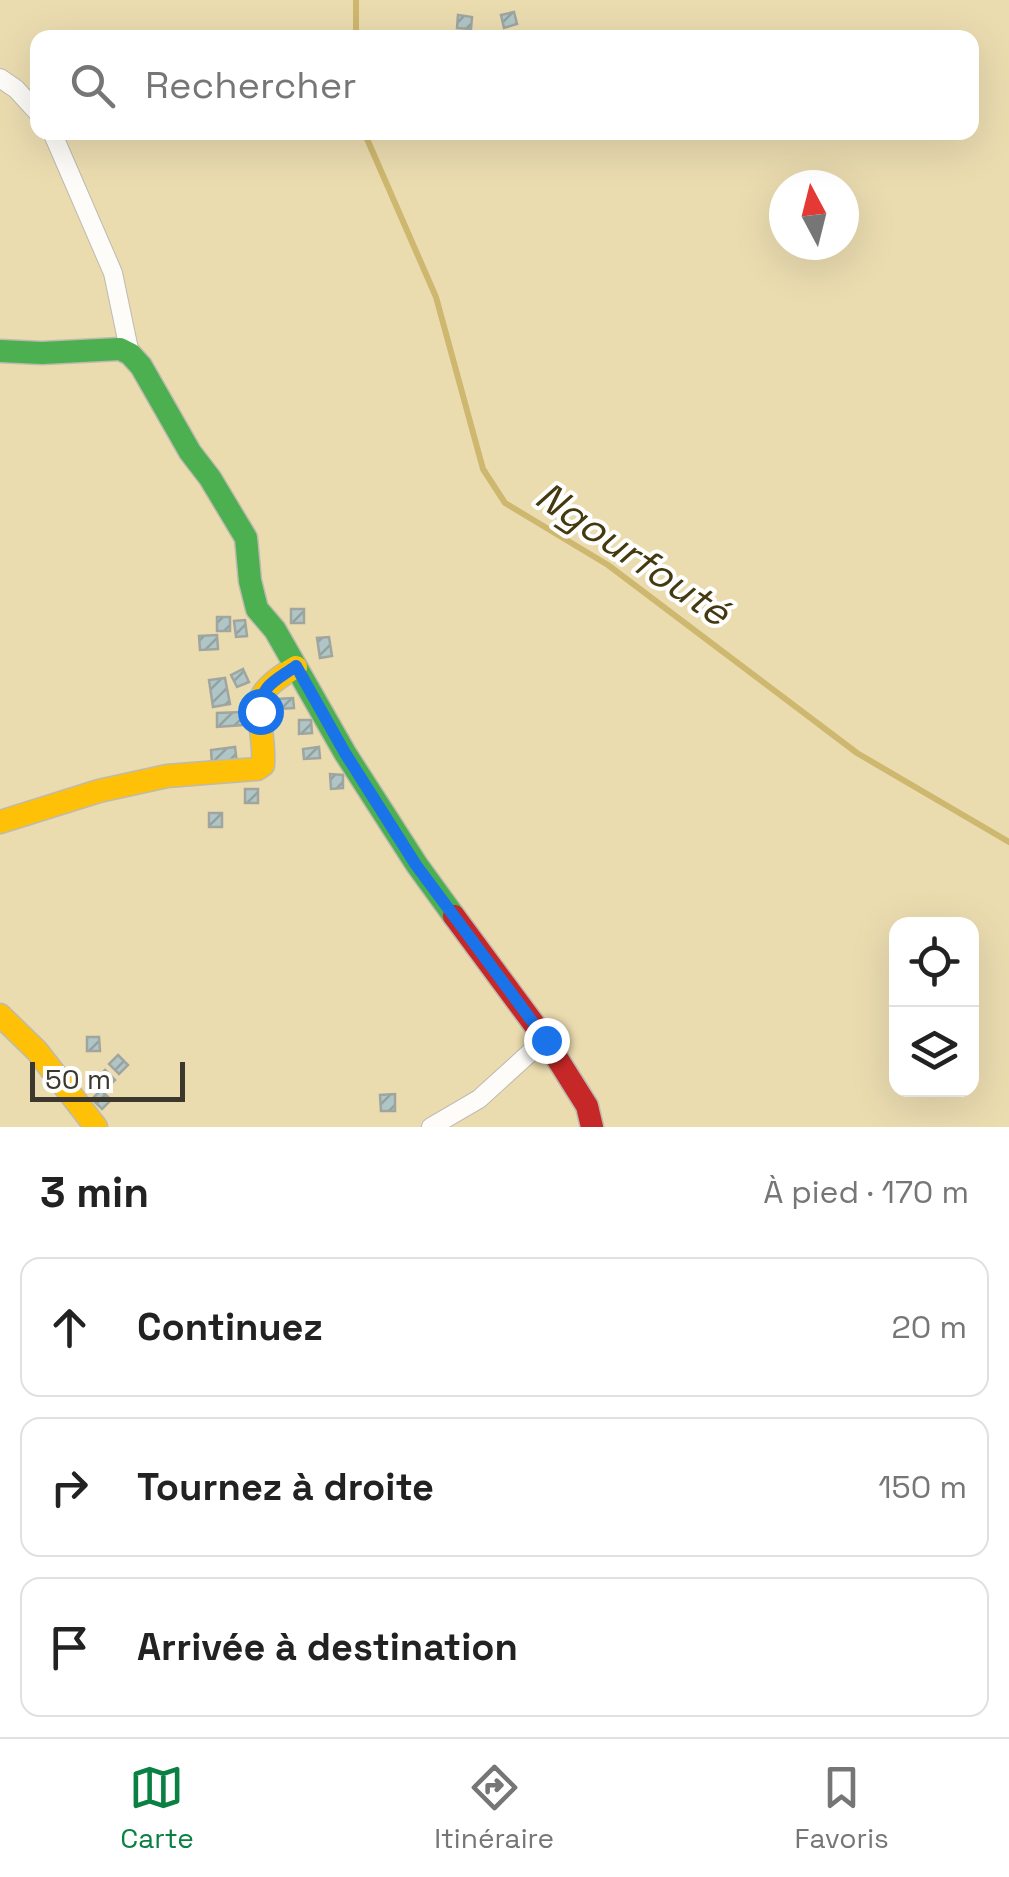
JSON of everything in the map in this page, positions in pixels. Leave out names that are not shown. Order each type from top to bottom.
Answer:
[{"type":"street","points":[[0,78],[30,104]]},
{"type":"street","points":[[56,140],[114,273],[130,354]]},
{"type":"street","points":[[0,351],[120,349],[141,366],[246,538],[250,581],[258,609],[275,630],[345,753],[416,865],[546,1040],[587,1106],[592,1127]]},
{"type":"street","points":[[0,822],[100,791],[167,776],[256,769],[264,757],[260,700],[264,690],[296,666]]},
{"type":"street","points":[[0,1015],[37,1050],[96,1127]]},
{"type":"street","points":[[431,1127],[479,1099],[546,1040]]},
{"type":"shaded area","points":[[0,0],[1009,0],[1009,1127],[0,1127]]},
{"type":"building","points":[[514,12],[517,24],[504,28],[501,15]]},
{"type":"building","points":[[458,15],[472,17],[471,29],[457,28]]},
{"type":"building","points":[[291,609],[304,609],[304,623],[291,623]]},
{"type":"building","points":[[217,617],[230,617],[230,631],[217,631]]},
{"type":"building","points":[[245,620],[247,636],[236,637],[234,621]]},
{"type":"building","points":[[217,635],[218,649],[200,650],[199,636]]},
{"type":"building","points":[[329,637],[332,656],[320,658],[317,638]]},
{"type":"building","points":[[243,669],[249,682],[237,687],[231,675]]},
{"type":"building","points":[[225,678],[230,704],[213,707],[209,680]]},
{"type":"building","points":[[293,698],[294,708],[278,709],[277,699]]},
{"type":"building","points":[[242,712],[243,725],[217,727],[217,713]]},
{"type":"building","points":[[299,720],[311,720],[312,733],[299,734]]},
{"type":"building","points":[[235,747],[237,763],[212,765],[211,750]]},
{"type":"building","points":[[319,747],[320,758],[304,759],[303,749]]},
{"type":"building","points":[[330,774],[343,775],[343,788],[331,789]]},
{"type":"building","points":[[245,789],[258,789],[258,803],[245,803]]},
{"type":"building","points":[[209,813],[222,813],[222,827],[209,827]]},
{"type":"building","points":[[87,1037],[99,1037],[100,1051],[87,1051]]},
{"type":"building","points":[[118,1055],[128,1065],[119,1074],[109,1064]]},
{"type":"building","points":[[105,1070],[115,1080],[106,1089],[96,1079]]},
{"type":"building","points":[[101,1090],[111,1100],[102,1109],[92,1099]]},
{"type":"building","points":[[395,1094],[395,1111],[381,1111],[380,1095]]},
{"type":"waterway","name":"Ngourfouté","points":[[356,0],[356,30]]},
{"type":"waterway","name":"Ngourfouté","points":[[367,140],[436,297],[483,469],[505,503],[608,565],[857,753],[1009,842]]},
{"type":"traffic: fast","points":[[0,351],[120,349],[141,366],[246,538],[257,609],[275,630],[345,753],[454,916]]},
{"type":"traffic: slow","points":[[0,822],[99,791],[167,776],[257,769],[263,765],[261,698],[278,678],[296,667]]},
{"type":"traffic: slow","points":[[0,1015],[37,1051],[96,1127]]},
{"type":"traffic: jam","points":[[454,916],[545,1039],[587,1106],[592,1127]]},
{"type":"route","points":[[260,711],[264,690],[296,666],[416,865],[546,1040]]}]
